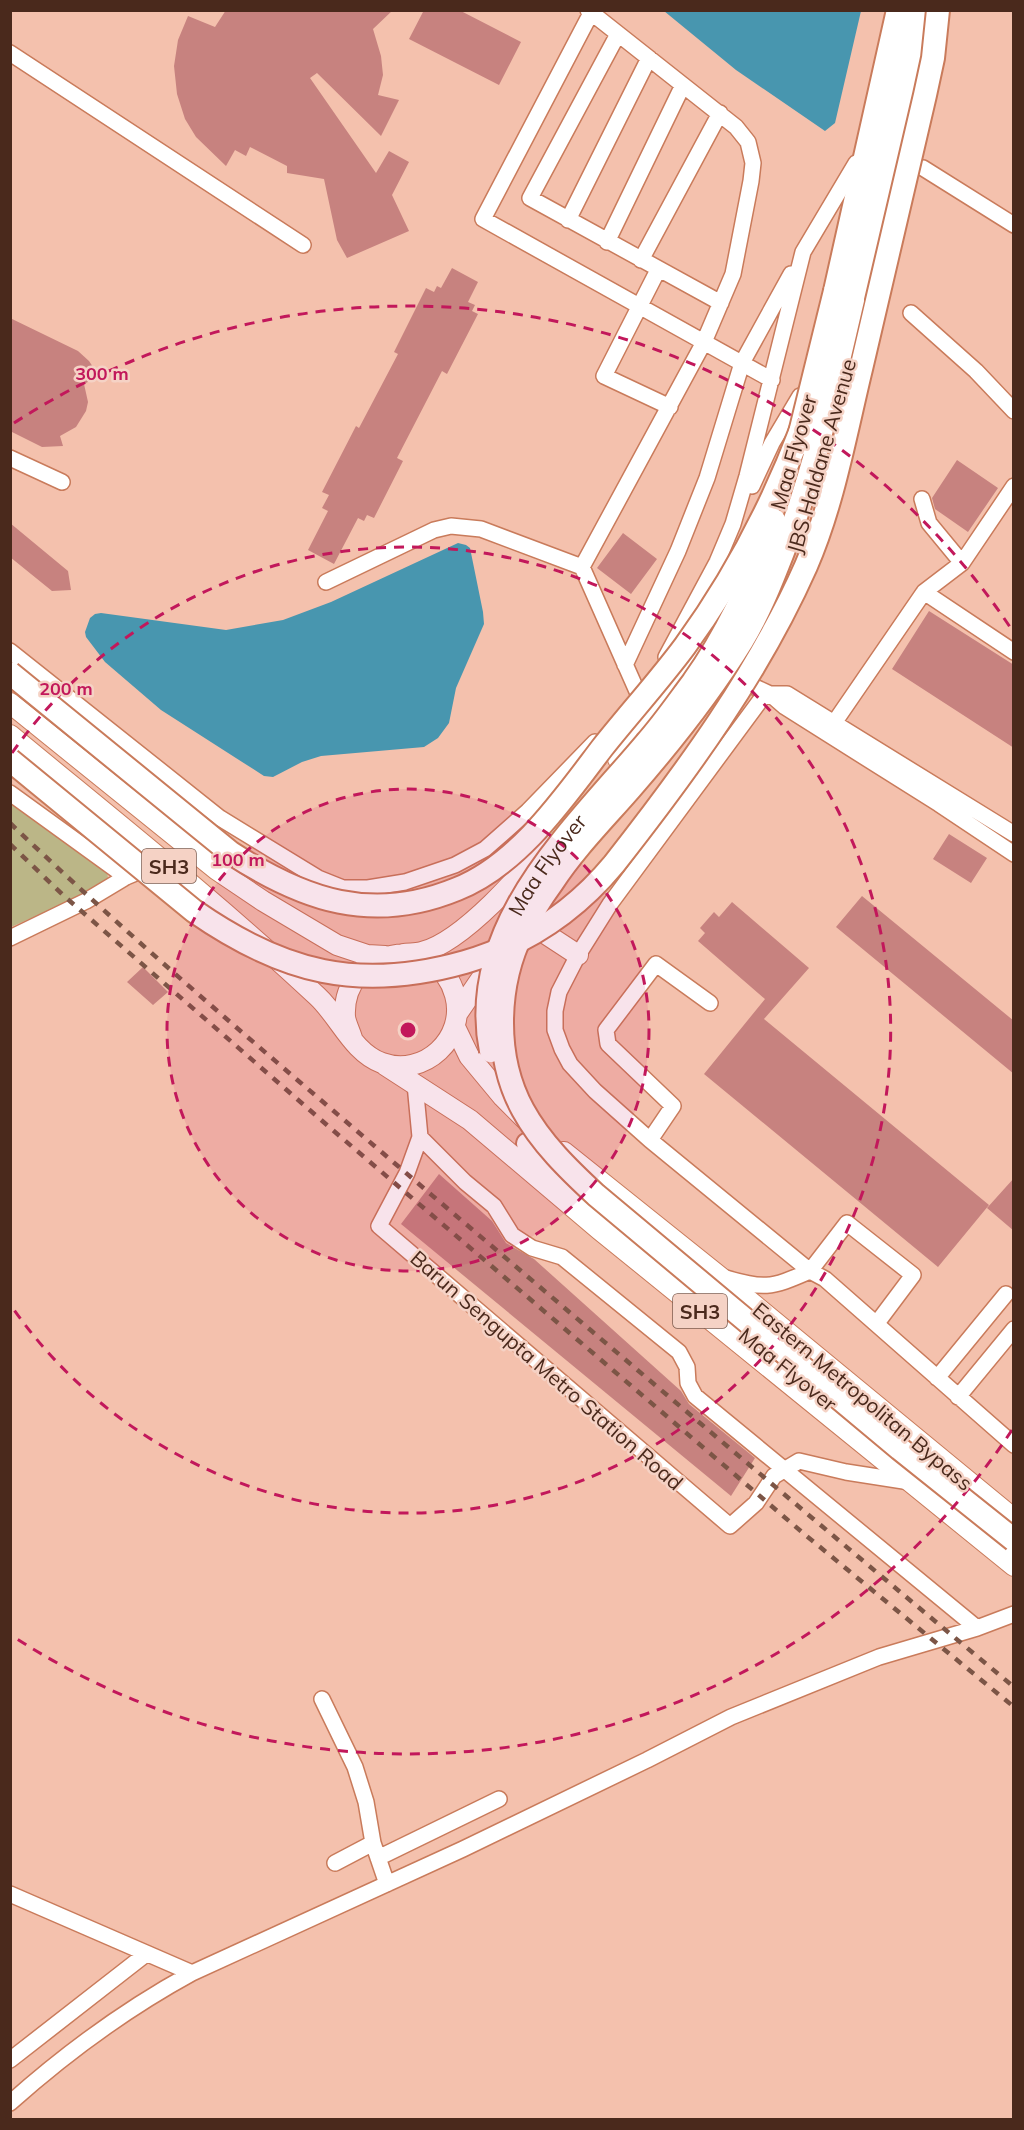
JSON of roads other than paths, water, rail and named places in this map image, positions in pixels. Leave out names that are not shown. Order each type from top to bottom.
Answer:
[{"type":"highway","name":"Maa Flyover","points":[[898,10],[801,430],[785,491],[770,531],[734,615],[695,679],[648,741],[566,839],[531,884],[513,912],[494,956],[486,1012],[496,1077],[513,1117],[528,1144],[560,1183],[1014,1554]]},
{"type":"highway","name":"Maa Flyover","points":[[919,10],[834,385],[798,515],[766,597],[742,640],[672,739],[576,850],[522,932],[506,984],[503,1024],[505,1059],[511,1082],[523,1109],[539,1134],[570,1171],[596,1196],[890,1442],[1014,1540]]},
{"type":"highway","points":[[10,760],[201,916],[242,942],[311,968],[368,977],[424,973],[512,945],[539,931],[571,908],[599,882],[614,864],[704,743],[759,657],[806,565],[834,481],[853,403],[929,77],[938,10]]},
{"type":"highway","points":[[10,673],[231,853],[291,887],[317,897],[359,906],[387,906],[437,896],[458,889],[479,878],[514,851],[564,798],[684,646],[733,570],[766,510],[787,467],[801,430]]},
{"type":"main road","name":"JBS Haldane Avenue","points":[[394,955],[422,952],[460,931],[487,908],[528,866],[650,720],[693,660],[721,608],[757,524],[800,396],[856,163],[888,10]]},
{"type":"main road","name":"JBS Haldane Avenue","points":[[456,1020],[495,959],[624,812],[731,676],[788,568],[828,447],[890,197],[930,10]]},
{"type":"main road","name":"SH3","points":[[10,703],[217,870],[263,901],[337,945],[367,955],[421,957],[436,966],[448,979],[455,996],[456,1020]]},
{"type":"main road","name":"SH3","points":[[10,735],[244,928],[323,1002],[365,1054],[416,1084],[470,1120],[502,1145],[600,1230],[1014,1566]]},
{"type":"main road","points":[[527,921],[578,955]]},
{"type":"main road","points":[[352,1038],[345,1019],[346,999],[353,980],[367,965],[394,955]]},
{"type":"main road","points":[[383,1064],[402,1067],[422,1062],[439,1052],[450,1039],[456,1020]]},
{"type":"main road","name":"Eastern Metropolitan Bypass","points":[[456,1020],[469,1056],[526,1121],[719,1276],[1014,1519]]},
{"type":"street","points":[[582,567],[670,407],[704,342],[722,303],[739,249],[752,181],[753,163],[748,142],[736,127],[589,12],[483,219],[640,306],[704,342],[742,363],[772,380]]},
{"type":"street","points":[[618,34],[530,198],[722,303]]},
{"type":"street","points":[[10,53],[303,245]]},
{"type":"street","points":[[568,220],[649,58]]},
{"type":"street","points":[[607,242],[683,84]]},
{"type":"street","points":[[641,260],[720,113]]},
{"type":"street","points":[[625,665],[678,551],[707,478],[742,363],[803,252],[856,163]]},
{"type":"street","points":[[923,168],[1014,225]]},
{"type":"street","points":[[733,524],[772,380],[803,252]]},
{"type":"street","points":[[658,270],[604,376],[670,407]]},
{"type":"street","points":[[911,313],[976,371],[1014,411]]},
{"type":"street","points":[[10,651],[220,818],[318,878],[344,888],[368,888],[405,882],[455,865],[485,849],[528,811],[620,715],[664,660],[685,623],[717,562],[772,444],[800,396]]},
{"type":"street","points":[[10,458],[62,482]]},
{"type":"street","points":[[834,723],[924,592],[962,563],[1014,486]]},
{"type":"street","points":[[922,499],[929,524],[962,563]]},
{"type":"street","points":[[326,582],[434,530],[451,526],[481,529],[582,567],[650,720]]},
{"type":"street","points":[[924,592],[1014,652]]},
{"type":"street","points":[[731,676],[770,694],[785,707],[1014,854]]},
{"type":"street","points":[[1014,834],[787,694],[770,694],[762,699],[755,708],[610,904],[578,955],[559,992],[555,1011],[555,1030],[562,1048],[570,1064],[594,1091],[810,1271],[825,1279],[1014,1445]]},
{"type":"street","points":[[78,759],[169,778]]},
{"type":"street","points":[[10,793],[126,877]]},
{"type":"street","points":[[10,938],[86,901],[126,877],[164,862]]},
{"type":"street","points":[[650,1140],[673,1106],[608,1044],[606,1030],[656,964],[710,1003]]},
{"type":"street","name":"Barun Sengupta Metro Station Road","points":[[416,1084],[420,1137],[407,1173],[379,1226],[730,1526],[756,1503],[774,1476],[784,1470]]},
{"type":"street","points":[[420,1137],[465,1182],[494,1206],[512,1235],[532,1248],[562,1257],[679,1353],[687,1367],[688,1383],[695,1396],[977,1628]]},
{"type":"street","points":[[719,1276],[757,1287],[783,1282],[810,1271],[847,1223],[912,1275],[877,1323]]},
{"type":"street","points":[[937,1378],[1006,1294]]},
{"type":"street","points":[[958,1397],[1014,1329]]},
{"type":"street","points":[[784,1470],[799,1461],[846,1472],[910,1482]]},
{"type":"street","points":[[10,2103],[101,2029],[164,1988],[192,1973],[387,1884],[647,1760],[731,1717],[879,1657],[977,1628],[1014,1614]]},
{"type":"street","points":[[322,1699],[355,1767],[366,1802],[373,1843],[387,1884]]},
{"type":"street","points":[[378,1858],[499,1799]]},
{"type":"street","points":[[335,1863],[373,1843]]},
{"type":"street","points":[[10,1894],[192,1973]]},
{"type":"street","points":[[10,2060],[146,1954]]},
{"type":"water","points":[[664,11],[861,11],[835,123],[825,131],[736,70]]},
{"type":"water","points":[[458,543],[470,548],[484,624],[456,688],[449,723],[438,738],[424,747],[321,756],[302,762],[273,777],[264,776],[161,710],[105,662],[86,637],[85,632],[90,618],[101,613],[226,630],[283,620],[331,602]]},
{"type":"railway","points":[[10,823],[166,966],[273,1059],[723,1443],[1014,1687]]},
{"type":"railway","points":[[10,844],[64,896],[335,1132],[803,1533],[1014,1707]]}]
